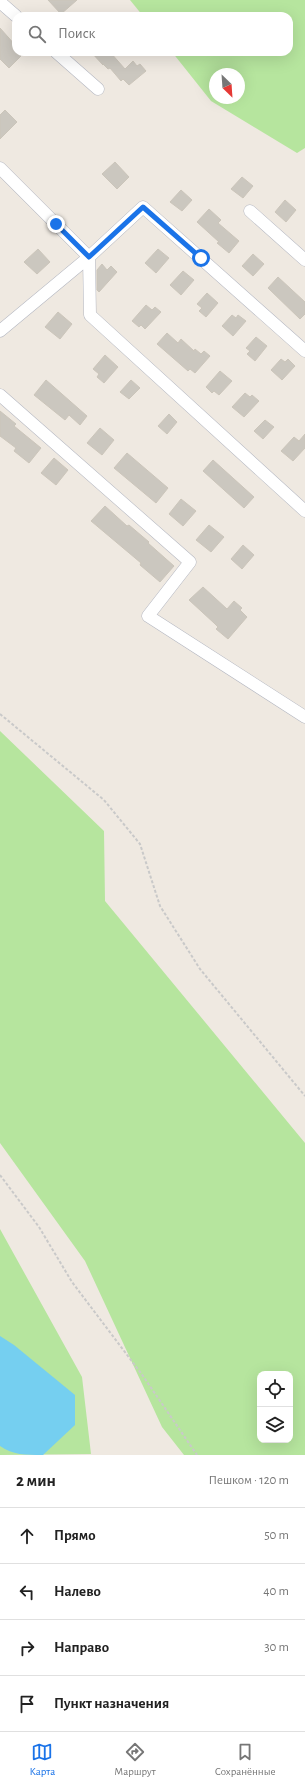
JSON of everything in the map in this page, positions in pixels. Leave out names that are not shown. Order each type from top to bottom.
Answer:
[{"type":"street","points":[[0,2],[12,12]]},
{"type":"street","points":[[61,56],[98,89]]},
{"type":"street","points":[[0,168],[89,257],[90,315],[305,511]]},
{"type":"street","points":[[0,330],[89,257],[143,207],[305,351]]},
{"type":"street","points":[[250,211],[305,260]]},
{"type":"street","points":[[0,395],[190,562],[148,616],[305,717]]},
{"type":"path","points":[[0,714],[104,800],[140,844],[160,906],[200,969],[305,1096]]},
{"type":"path","points":[[0,1174],[39,1227],[72,1282],[143,1376],[197,1455]]},
{"type":"green space","points":[[130,0],[305,0],[305,148],[297,153],[216,104],[245,104],[245,68],[209,68],[209,98],[175,56],[293,56],[293,12],[140,12]]},
{"type":"green space","points":[[0,731],[104,831],[105,901],[305,1143],[305,1455],[184,1455],[162,1427],[85,1261],[0,1143]]},
{"type":"green space","points":[[0,1229],[82,1377],[91,1454],[0,1455]]},
{"type":"water","points":[[0,1336],[14,1345],[75,1395],[75,1425],[43,1455],[20,1454],[0,1446]]},
{"type":"building","points":[[48,0],[77,0],[63,12],[59,12]]},
{"type":"building","points":[[0,28],[12,42],[12,56],[21,56],[9,68],[0,59]]},
{"type":"building","points":[[95,56],[114,56],[125,69],[133,61],[137,66],[140,64],[146,71],[129,85],[123,79],[121,81],[110,68],[108,69]]},
{"type":"building","points":[[5,110],[17,122],[0,139],[0,115]]},
{"type":"building","points":[[115,162],[129,177],[117,189],[102,174]]},
{"type":"building","points":[[242,177],[253,186],[243,198],[231,189]]},
{"type":"building","points":[[181,190],[192,200],[182,211],[170,202]]},
{"type":"building","points":[[285,200],[296,210],[286,222],[275,212]]},
{"type":"building","points":[[209,209],[221,220],[218,223],[239,241],[229,253],[197,222]]},
{"type":"building","points":[[38,249],[50,262],[37,274],[24,262]]},
{"type":"building","points":[[158,249],[169,258],[156,273],[145,263]]},
{"type":"building","points":[[253,254],[264,264],[253,276],[242,266]]},
{"type":"building","points":[[102,264],[107,270],[111,266],[117,272],[99,292],[97,290],[97,270]]},
{"type":"building","points":[[183,271],[194,280],[181,295],[170,285]]},
{"type":"building","points":[[278,277],[305,302],[305,314],[300,319],[268,288]]},
{"type":"building","points":[[207,293],[218,303],[206,317],[199,311],[202,308],[197,304]]},
{"type":"building","points":[[146,305],[152,310],[155,307],[161,312],[145,329],[141,325],[139,327],[132,321]]},
{"type":"building","points":[[58,312],[72,324],[60,339],[45,327]]},
{"type":"building","points":[[232,315],[236,318],[238,315],[246,321],[233,336],[222,326]]},
{"type":"building","points":[[167,333],[178,343],[181,339],[194,351],[195,349],[201,354],[204,351],[210,356],[195,373],[190,369],[188,371],[157,344]]},
{"type":"building","points":[[256,337],[267,346],[255,361],[247,354],[250,351],[246,348]]},
{"type":"building","points":[[105,355],[118,367],[104,383],[97,377],[99,374],[93,369]]},
{"type":"building","points":[[281,359],[285,362],[288,359],[295,366],[282,380],[271,370]]},
{"type":"building","points":[[220,371],[232,381],[219,395],[214,391],[212,393],[206,387]]},
{"type":"building","points":[[46,380],[87,416],[80,425],[69,415],[65,420],[34,395]]},
{"type":"building","points":[[131,380],[140,388],[129,399],[120,392]]},
{"type":"building","points":[[245,393],[250,397],[252,395],[259,401],[244,417],[232,407]]},
{"type":"building","points":[[0,411],[16,424],[14,426],[41,448],[29,463],[14,451],[16,448],[0,436]]},
{"type":"building","points":[[169,414],[177,422],[167,434],[158,426]]},
{"type":"building","points":[[265,420],[274,427],[263,439],[254,431]]},
{"type":"building","points":[[100,428],[114,440],[102,455],[87,443]]},
{"type":"building","points":[[305,434],[305,448],[293,461],[281,451],[294,437],[299,441]]},
{"type":"building","points":[[127,453],[168,488],[156,503],[114,468]]},
{"type":"building","points":[[54,458],[68,470],[56,485],[41,473]]},
{"type":"building","points":[[213,460],[254,497],[244,508],[203,471]]},
{"type":"building","points":[[181,499],[196,511],[183,526],[169,514]]},
{"type":"building","points":[[105,506],[127,526],[129,525],[149,542],[148,543],[174,566],[160,582],[140,565],[141,563],[91,521]]},
{"type":"building","points":[[209,525],[224,537],[211,552],[196,540]]},
{"type":"building","points":[[243,545],[254,555],[242,569],[231,559]]},
{"type":"building","points":[[203,587],[227,609],[234,601],[242,608],[240,610],[247,617],[228,639],[216,629],[218,627],[214,623],[189,600]]},
{"type":"route","points":[[56,224],[89,257],[143,207],[201,258]]}]
